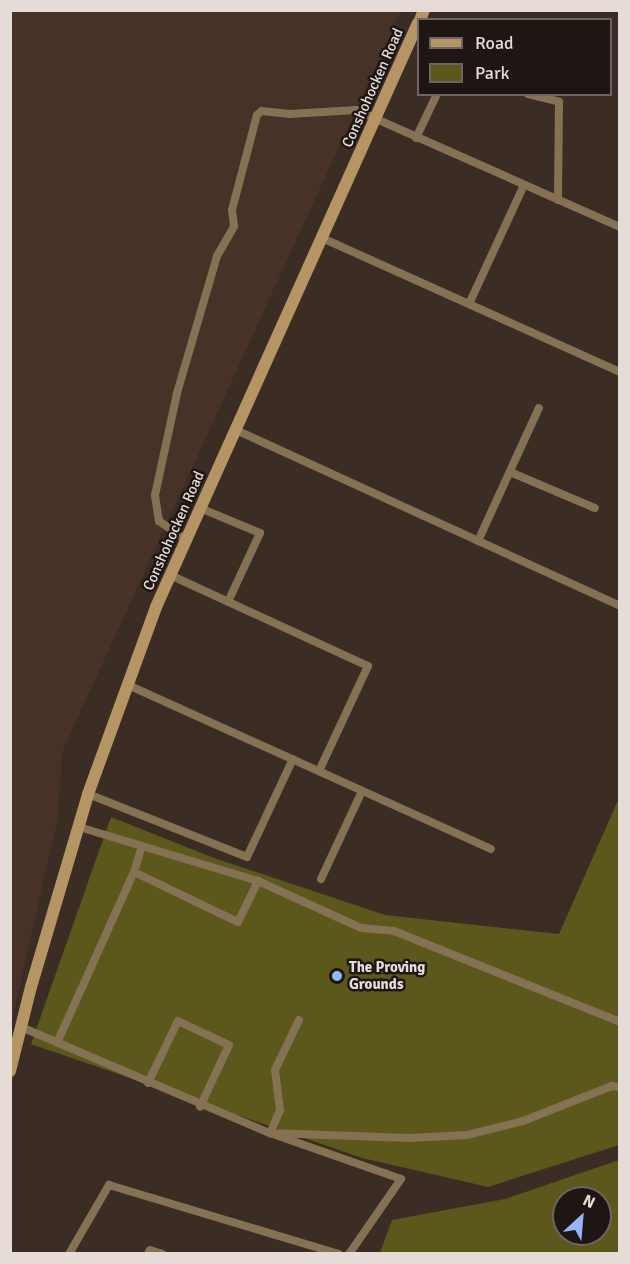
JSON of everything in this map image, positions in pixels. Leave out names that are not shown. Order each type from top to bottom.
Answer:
[{"type":"main road","name":"Conshohocken Road","points":[[10,1071],[88,794],[170,575],[417,26]]},
{"type":"lane","points":[[416,138],[436,96]]},
{"type":"lane","points":[[536,96],[559,102],[558,200]]},
{"type":"lane","points":[[186,540],[159,521],[155,495],[191,345],[217,256],[234,226],[232,210],[257,115],[267,109],[290,114],[347,110],[375,120],[620,227]]},
{"type":"lane","points":[[469,304],[524,185]]},
{"type":"lane","points":[[322,238],[620,372]]},
{"type":"lane","points":[[478,541],[539,408]]},
{"type":"lane","points":[[236,430],[620,606]]},
{"type":"lane","points":[[510,472],[596,508]]},
{"type":"lane","points":[[201,508],[260,533],[228,602]]},
{"type":"lane","points":[[170,575],[368,666],[319,771]]},
{"type":"lane","points":[[128,685],[491,849]]},
{"type":"lane","points":[[88,794],[247,857],[293,759]]},
{"type":"lane","points":[[321,879],[362,791]]},
{"type":"lane","points":[[78,827],[258,881],[361,928],[394,931],[620,1022]]},
{"type":"lane","points":[[57,1043],[134,872],[142,846]]},
{"type":"lane","points":[[134,872],[238,922],[258,881]]},
{"type":"lane","points":[[270,1133],[280,1110],[275,1070],[299,1020]]},
{"type":"lane","points":[[148,1083],[178,1021],[229,1045],[200,1107]]},
{"type":"lane","points":[[21,1027],[200,1107],[401,1179],[349,1254]]},
{"type":"lane","points":[[270,1133],[410,1138],[466,1136],[522,1121],[612,1086],[620,1087]]},
{"type":"lane","points":[[69,1254],[109,1185],[339,1254]]},
{"type":"lane","points":[[148,1254],[150,1250],[162,1254]]},
{"type":"path","points":[[620,986],[620,991]]},
{"type":"shaded area","points":[[11,11],[401,11],[62,752],[58,817],[11,1024]]},
{"type":"green space","name":"The Proving Grounds","points":[[619,798],[619,1145],[488,1187],[362,1158],[31,1044],[111,817],[214,858],[385,915],[559,934]]},
{"type":"green space","points":[[619,1160],[619,1253],[380,1253],[392,1220],[505,1199]]},
{"type":"place","name":"The Proving Grounds","points":[[337,976]]}]
